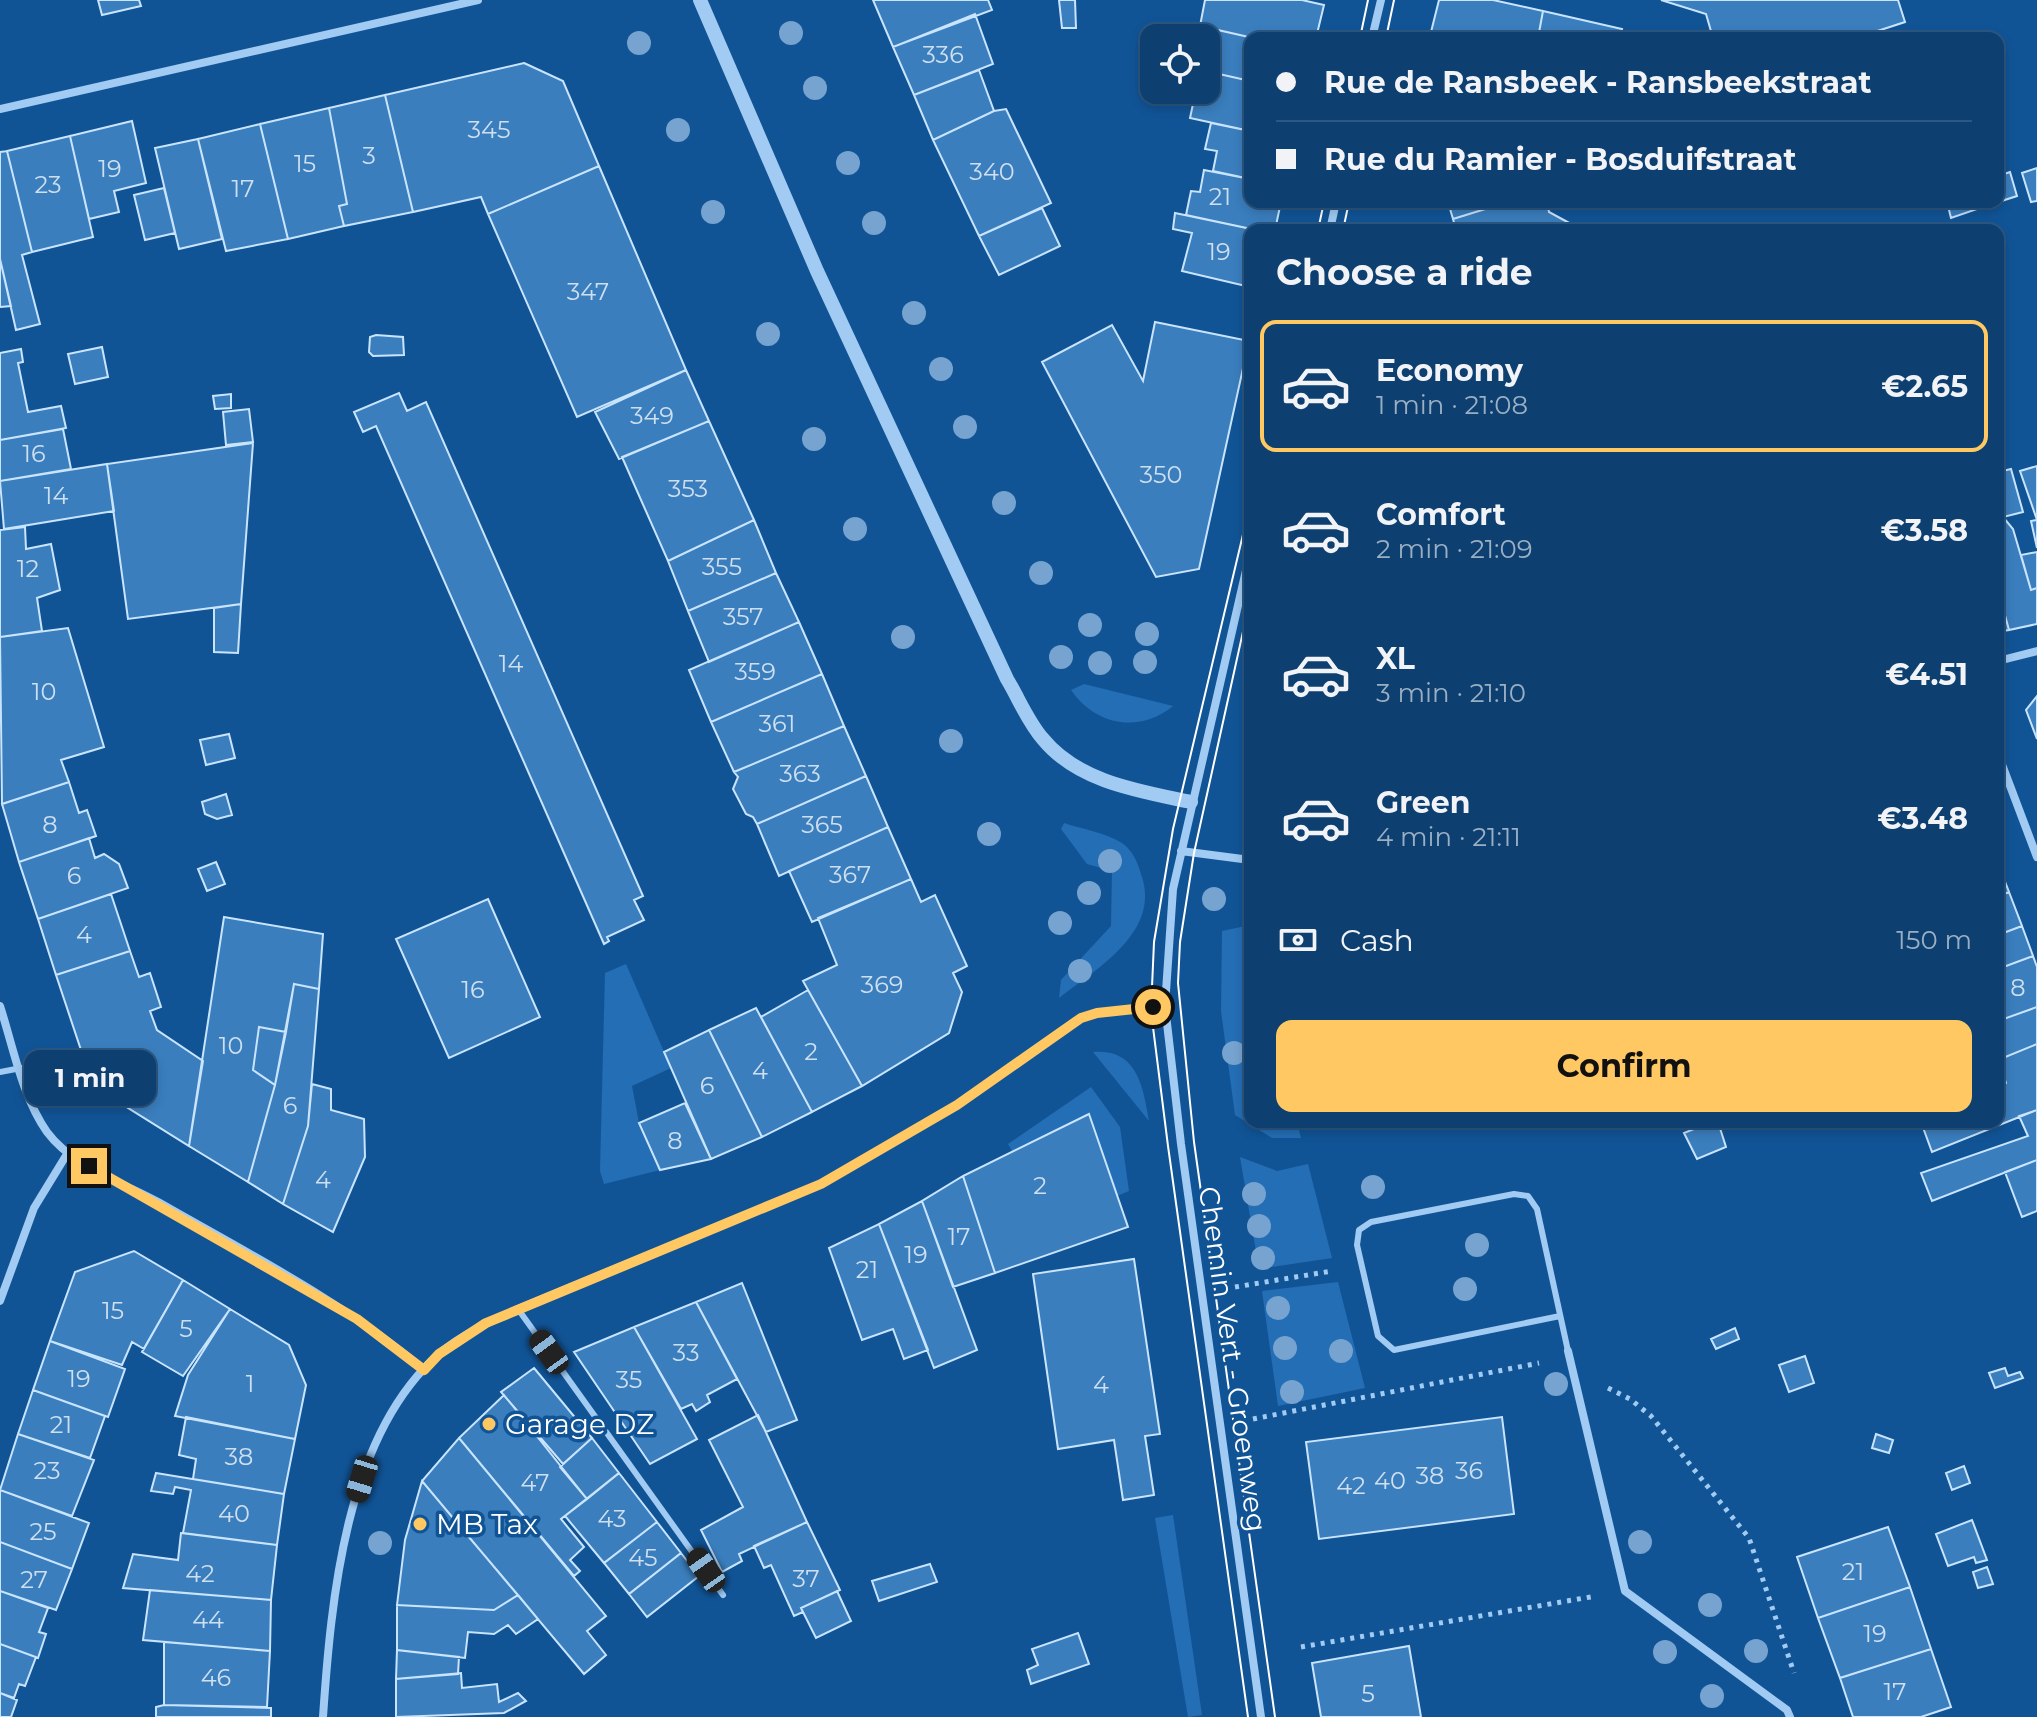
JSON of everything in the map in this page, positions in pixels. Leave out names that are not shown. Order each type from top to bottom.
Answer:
[{"type":"street","points":[[0,109],[478,0]]},
{"type":"street","points":[[700,0],[830,299],[1007,679],[1040,736],[1055,753],[1086,773],[1191,802]]},
{"type":"street","points":[[1373,32],[1381,0]]},
{"type":"street","name":"Chemin Vert - Groenweg","points":[[1244,578],[1181,851],[1167,942],[1165,1006],[1259,1716]]},
{"type":"street","points":[[2004,659],[2037,651]]},
{"type":"street","points":[[2004,770],[2037,857]]},
{"type":"street","points":[[1181,851],[1244,859]]},
{"type":"street","points":[[0,1006],[39,1119],[67,1154],[163,1205],[357,1319],[424,1370]]},
{"type":"street","points":[[323,1717],[332,1601],[351,1516],[377,1444],[398,1404],[424,1370],[455,1342],[518,1309],[821,1184],[957,1105],[1081,1018],[1112,1010],[1165,1006]]},
{"type":"street","points":[[0,1301],[34,1208],[67,1154]]},
{"type":"street","points":[[1568,1354],[1625,1591],[1789,1714]]},
{"type":"lane","points":[[0,1072],[21,1068]]},
{"type":"lane","points":[[1560,1316],[1394,1350],[1378,1336],[1357,1237],[1364,1225],[1521,1194],[1534,1201],[1537,1209],[1560,1316],[1568,1354]]},
{"type":"lane","points":[[518,1309],[723,1595]]},
{"type":"path","points":[[1235,1287],[1362,1266]]},
{"type":"path","points":[[1253,1419],[1568,1354]]},
{"type":"path","points":[[1576,1383],[1612,1390],[1651,1416],[1749,1538],[1798,1688],[1789,1714]]},
{"type":"path","points":[[1301,1647],[1625,1591]]},
{"type":"shaded area","points":[[1084,684],[1173,706],[1146,720],[1118,722],[1092,711],[1071,690]]},
{"type":"shaded area","points":[[1064,823],[1109,836],[1126,846],[1138,865],[1145,895],[1142,914],[1122,947],[1059,998],[1061,980],[1111,926],[1112,871],[1087,864],[1061,829]]},
{"type":"shaded area","points":[[1244,926],[1244,1121],[1235,1115],[1221,1011],[1222,931]]},
{"type":"shaded area","points":[[626,964],[671,1068],[632,1086],[639,1123],[660,1170],[604,1184],[600,1171],[605,973]]},
{"type":"shaded area","points":[[1093,1052],[1108,1052],[1128,1063],[1140,1083],[1149,1121]]},
{"type":"shaded area","points":[[1091,1087],[1120,1127],[1129,1191],[1117,1196],[1089,1114],[1012,1151],[1008,1144]]},
{"type":"shaded area","points":[[1256,1128],[1298,1128],[1301,1138],[1272,1138]]},
{"type":"shaded area","points":[[1240,1157],[1277,1171],[1308,1164],[1332,1258],[1259,1269]]},
{"type":"shaded area","points":[[1338,1282],[1365,1388],[1278,1406],[1262,1291]]},
{"type":"shaded area","points":[[1173,1515],[1202,1715],[1188,1717],[1155,1518]]},
{"type":"building","points":[[98,0],[139,0],[141,6],[102,15]]},
{"type":"building","points":[[873,0],[988,0],[992,10],[893,47]]},
{"type":"building","points":[[1059,0],[1075,0],[1076,28],[1062,28]]},
{"type":"building","points":[[1205,0],[1302,0],[1324,5],[1317,32],[1244,32],[1244,36],[1220,31],[1220,24],[1200,24]]},
{"type":"building","points":[[1439,0],[1493,0],[1543,11],[1539,32],[1431,32]]},
{"type":"building","points":[[1661,0],[1898,0],[1905,22],[1874,32],[1711,32],[1706,14]]},
{"type":"building","points":[[1543,11],[1622,29],[1621,32],[1539,32]]},
{"type":"building","points":[[975,14],[993,64],[914,95],[893,47]]},
{"type":"building","points":[[1220,30],[1244,36],[1244,80],[1220,74]]},
{"type":"building","points":[[524,63],[563,81],[599,166],[488,214],[481,197],[413,212],[385,95]]},
{"type":"building","points":[[979,70],[994,111],[933,140],[914,95]]},
{"type":"building","points":[[1220,74],[1244,80],[1244,130],[1190,118],[1193,104],[1220,104]]},
{"type":"building","points":[[385,95],[413,212],[344,226],[339,206],[347,204],[329,108]]},
{"type":"building","points":[[329,108],[347,204],[339,206],[344,226],[288,239],[260,124]]},
{"type":"building","points":[[1006,109],[1051,203],[979,236],[933,140],[994,111]]},
{"type":"building","points":[[132,121],[146,183],[114,191],[119,212],[89,219],[70,136]]},
{"type":"building","points":[[1211,123],[1244,130],[1244,178],[1213,171],[1217,151],[1205,149]]},
{"type":"building","points":[[260,124],[288,239],[226,251],[198,139]]},
{"type":"building","points":[[70,136],[93,237],[32,252],[7,151]]},
{"type":"building","points":[[198,139],[222,239],[179,249],[155,148]]},
{"type":"building","points":[[7,151],[32,252],[22,255],[40,324],[16,330],[0,259],[0,152]]},
{"type":"building","points":[[599,166],[686,370],[577,417],[488,214]]},
{"type":"building","points":[[2037,168],[2037,201],[2031,202],[2022,173]]},
{"type":"building","points":[[1204,170],[1244,178],[1244,208],[1280,208],[1276,224],[1244,224],[1244,227],[1186,215],[1191,191],[1200,192]]},
{"type":"building","points":[[2010,172],[2017,196],[2004,200],[2004,174]]},
{"type":"building","points":[[164,188],[175,233],[145,240],[134,195]]},
{"type":"building","points":[[1042,208],[1060,246],[999,275],[979,236]]},
{"type":"building","points":[[1450,208],[1489,208],[1453,219]]},
{"type":"building","points":[[1489,208],[1548,208],[1549,212],[1571,224],[1454,224],[1453,219]]},
{"type":"building","points":[[1948,208],[1980,208],[1951,218]]},
{"type":"building","points":[[1175,213],[1244,227],[1244,286],[1182,271],[1192,233],[1173,229]]},
{"type":"building","points":[[0,259],[11,306],[0,307]]},
{"type":"building","points":[[1155,322],[1244,340],[1244,364],[1199,569],[1156,577],[1042,362],[1112,325],[1143,381]]},
{"type":"building","points":[[370,337],[403,337],[404,355],[373,356],[369,352]]},
{"type":"building","points":[[102,347],[108,377],[75,384],[68,354]]},
{"type":"building","points":[[21,349],[23,362],[18,363],[28,412],[61,406],[66,428],[0,440],[0,353]]},
{"type":"building","points":[[686,370],[709,421],[619,459],[595,412]]},
{"type":"building","points":[[399,393],[407,411],[426,402],[643,896],[634,900],[644,920],[607,937],[609,941],[604,944],[376,426],[363,432],[354,412]]},
{"type":"building","points":[[231,394],[231,408],[215,409],[213,396]]},
{"type":"building","points":[[249,409],[253,442],[226,445],[223,412]]},
{"type":"building","points":[[709,421],[754,520],[668,561],[622,457]]},
{"type":"building","points":[[63,429],[71,469],[0,481],[0,440]]},
{"type":"building","points":[[253,443],[241,604],[128,619],[107,464]]},
{"type":"building","points":[[107,464],[114,511],[4,529],[0,481]]},
{"type":"building","points":[[2037,466],[2037,520],[2020,471]]},
{"type":"building","points":[[2011,469],[2023,512],[2004,517],[2004,471]]},
{"type":"building","points":[[2004,518],[2013,529],[2031,590],[2037,588],[2037,624],[2009,630],[2004,612]]},
{"type":"building","points":[[754,520],[776,573],[688,611],[668,561]]},
{"type":"building","points":[[2037,520],[2037,548],[2031,521]]},
{"type":"building","points":[[25,527],[26,549],[51,544],[60,590],[37,598],[42,631],[0,637],[0,530]]},
{"type":"building","points":[[2037,552],[2037,588],[2031,590],[2021,555]]},
{"type":"building","points":[[776,573],[799,622],[709,662],[688,611]]},
{"type":"building","points":[[241,604],[238,653],[214,652],[214,608]]},
{"type":"building","points":[[2004,612],[2009,630],[2004,631]]},
{"type":"building","points":[[799,622],[822,674],[711,722],[689,670]]},
{"type":"building","points":[[68,628],[104,747],[61,760],[69,782],[2,804],[0,637]]},
{"type":"building","points":[[822,674],[844,726],[734,772],[711,722]]},
{"type":"building","points":[[2037,696],[2037,739],[2026,710]]},
{"type":"building","points":[[844,726],[866,776],[757,824],[753,817],[746,814],[733,789],[738,777],[734,772]]},
{"type":"building","points":[[229,734],[235,758],[206,765],[200,740]]},
{"type":"building","points":[[866,776],[888,827],[779,876],[757,824]]},
{"type":"building","points":[[69,782],[79,813],[87,810],[96,836],[19,862],[2,804]]},
{"type":"building","points":[[226,794],[232,815],[217,819],[205,814],[202,802]]},
{"type":"building","points":[[888,827],[911,879],[812,922],[789,871]]},
{"type":"building","points":[[89,838],[95,858],[104,854],[119,864],[128,888],[38,919],[19,862]]},
{"type":"building","points":[[216,862],[225,884],[207,891],[198,869]]},
{"type":"building","points":[[911,879],[921,902],[935,895],[967,966],[953,973],[962,992],[949,1033],[862,1086],[803,981],[837,965],[818,918]]},
{"type":"building","points":[[2009,892],[2022,926],[2004,933],[2004,894]]},
{"type":"building","points":[[111,894],[130,951],[56,975],[38,919]]},
{"type":"building","points":[[488,899],[540,1017],[449,1058],[396,939]]},
{"type":"building","points":[[224,917],[323,934],[319,989],[294,984],[286,1032],[259,1027],[253,1070],[275,1085],[248,1182],[189,1146]]},
{"type":"building","points":[[2022,926],[2033,956],[2004,967],[2004,933]]},
{"type":"building","points":[[130,951],[139,977],[150,973],[161,1007],[150,1011],[157,1030],[203,1061],[189,1146],[93,1086],[56,975]]},
{"type":"building","points":[[2033,956],[2037,967],[2037,1007],[2004,1019],[2004,967]]},
{"type":"building","points":[[294,984],[319,989],[308,1126],[283,1204],[248,1182],[275,1085]]},
{"type":"building","points":[[808,990],[862,1086],[812,1112],[761,1017]]},
{"type":"building","points":[[2037,1007],[2037,1044],[2004,1058],[2004,1019]]},
{"type":"building","points":[[756,1008],[812,1112],[762,1137],[709,1030]]},
{"type":"building","points":[[259,1027],[286,1032],[275,1085],[253,1070]]},
{"type":"building","points":[[709,1030],[762,1137],[711,1159],[664,1052]]},
{"type":"building","points":[[2037,1044],[2037,1110],[2004,1123],[2006,1083],[2004,1058]]},
{"type":"building","points":[[312,1084],[331,1089],[331,1110],[364,1119],[365,1157],[333,1232],[283,1204],[308,1126]]},
{"type":"building","points":[[685,1103],[711,1159],[660,1170],[639,1123]]},
{"type":"building","points":[[2037,1110],[2037,1160],[1932,1201],[1921,1173],[2028,1136],[2019,1116]]},
{"type":"building","points":[[1089,1114],[1128,1227],[995,1273],[963,1176]]},
{"type":"building","points":[[1696,1128],[1720,1128],[1726,1147],[1697,1159],[1684,1133]]},
{"type":"building","points":[[1923,1128],[1992,1128],[1932,1152]]},
{"type":"building","points":[[2037,1160],[2037,1211],[2022,1217],[2005,1172]]},
{"type":"building","points":[[963,1176],[995,1273],[953,1287],[922,1201]]},
{"type":"building","points":[[922,1201],[977,1350],[934,1368],[879,1224]]},
{"type":"building","points":[[879,1224],[928,1350],[904,1359],[893,1329],[862,1340],[829,1248]]},
{"type":"building","points":[[134,1251],[183,1280],[144,1349],[132,1342],[122,1365],[50,1341],[75,1272]]},
{"type":"building","points":[[1134,1259],[1160,1434],[1145,1436],[1154,1495],[1123,1500],[1114,1440],[1058,1449],[1033,1274]]},
{"type":"building","points":[[183,1280],[230,1309],[183,1376],[142,1352]]},
{"type":"building","points":[[742,1283],[797,1420],[766,1432],[696,1302]]},
{"type":"building","points":[[696,1302],[737,1379],[707,1395],[710,1402],[696,1411],[692,1404],[681,1409],[634,1327]]},
{"type":"building","points":[[230,1309],[289,1345],[306,1385],[295,1439],[175,1416],[188,1375]]},
{"type":"building","points":[[634,1327],[697,1439],[650,1464],[574,1352]]},
{"type":"building","points":[[1735,1328],[1739,1339],[1716,1349],[1711,1339]]},
{"type":"building","points":[[50,1341],[125,1369],[108,1417],[33,1390]]},
{"type":"building","points":[[1805,1356],[1814,1383],[1789,1392],[1779,1365]]},
{"type":"building","points":[[534,1368],[592,1438],[563,1464],[501,1392]]},
{"type":"building","points":[[2005,1368],[2008,1376],[2020,1372],[2023,1378],[1995,1388],[1989,1373]]},
{"type":"building","points":[[33,1390],[105,1416],[90,1458],[18,1434]]},
{"type":"building","points":[[504,1395],[587,1499],[561,1519],[584,1547],[570,1560],[580,1571],[574,1576],[459,1438]]},
{"type":"building","points":[[758,1415],[807,1522],[739,1554],[742,1561],[722,1572],[701,1530],[743,1507],[709,1440]]},
{"type":"building","points":[[186,1417],[295,1439],[284,1494],[193,1479],[196,1459],[179,1455]]},
{"type":"building","points":[[1502,1417],[1514,1514],[1319,1539],[1306,1442]]},
{"type":"building","points":[[18,1434],[94,1460],[72,1516],[0,1490]]},
{"type":"building","points":[[1876,1434],[1893,1440],[1889,1453],[1872,1448]]},
{"type":"building","points":[[459,1438],[606,1616],[587,1631],[606,1655],[584,1674],[422,1481]]},
{"type":"building","points":[[592,1438],[619,1473],[587,1499],[560,1467]]},
{"type":"building","points":[[1964,1466],[1970,1483],[1952,1490],[1946,1473]]},
{"type":"building","points":[[156,1473],[284,1494],[277,1545],[183,1533],[191,1490],[175,1487],[173,1494],[151,1491]]},
{"type":"building","points":[[619,1473],[657,1522],[604,1563],[565,1516]]},
{"type":"building","points":[[422,1481],[518,1595],[494,1610],[397,1605],[405,1540]]},
{"type":"building","points":[[0,1490],[89,1523],[72,1569],[0,1542]]},
{"type":"building","points":[[1972,1520],[1987,1560],[1976,1563],[1974,1557],[1948,1566],[1936,1534]]},
{"type":"building","points":[[657,1522],[681,1553],[629,1594],[604,1563]]},
{"type":"building","points":[[807,1522],[840,1590],[801,1608],[803,1612],[794,1616],[771,1565],[764,1568],[754,1546]]},
{"type":"building","points":[[1888,1527],[1910,1587],[1818,1618],[1797,1557]]},
{"type":"building","points":[[181,1533],[277,1545],[271,1600],[123,1588],[133,1554],[178,1560]]},
{"type":"building","points":[[0,1542],[72,1569],[56,1610],[0,1591]]},
{"type":"building","points":[[681,1553],[699,1576],[647,1617],[629,1594]]},
{"type":"building","points":[[930,1564],[937,1582],[879,1601],[872,1581]]},
{"type":"building","points":[[1987,1567],[1993,1584],[1978,1588],[1973,1572]]},
{"type":"building","points":[[1910,1587],[1931,1649],[1840,1678],[1818,1618]]},
{"type":"building","points":[[150,1590],[271,1600],[270,1651],[143,1640]]},
{"type":"building","points":[[0,1591],[48,1608],[39,1632],[46,1634],[38,1658],[0,1644]]},
{"type":"building","points":[[837,1591],[851,1621],[816,1638],[801,1608]]},
{"type":"building","points":[[518,1595],[538,1619],[516,1634],[508,1625],[494,1634],[468,1632],[465,1658],[397,1650],[397,1605],[494,1610]]},
{"type":"building","points":[[1078,1633],[1089,1664],[1031,1684],[1027,1670],[1038,1665],[1032,1649]]},
{"type":"building","points":[[164,1642],[270,1651],[267,1707],[164,1705]]},
{"type":"building","points":[[0,1644],[36,1657],[25,1686],[19,1684],[14,1698],[0,1693]]},
{"type":"building","points":[[1409,1646],[1421,1717],[1321,1717],[1312,1663]]},
{"type":"building","points":[[1931,1649],[1951,1707],[1921,1717],[1853,1717],[1840,1678]]},
{"type":"building","points":[[397,1650],[459,1657],[458,1674],[396,1679]]},
{"type":"building","points":[[461,1673],[462,1688],[497,1684],[499,1702],[518,1693],[526,1701],[504,1713],[396,1717],[396,1679]]},
{"type":"building","points":[[0,1693],[17,1700],[11,1717],[0,1717]]},
{"type":"building","points":[[156,1707],[271,1708],[271,1717],[156,1717]]},
{"type":"tram line","points":[[1361,32],[1368,0]]},
{"type":"tram line","points":[[1387,32],[1394,0]]},
{"type":"tram line","points":[[1319,224],[1323,208]]},
{"type":"tram line","points":[[1344,224],[1348,208]]},
{"type":"tram line","points":[[1244,530],[1173,829],[1154,942],[1152,987],[1153,1027],[1168,1146],[1248,1717]]},
{"type":"tram line","points":[[1244,627],[1194,853],[1180,942],[1178,983],[1194,1142],[1275,1717]]},
{"type":"place","name":"Garage DZ","points":[[489,1424]]},
{"type":"place","name":"MB Tax","points":[[420,1524]]},
{"type":"route","points":[[89,1166],[163,1205],[357,1319],[424,1370],[439,1354],[486,1323],[821,1184],[957,1105],[1081,1018],[1112,1010],[1153,1007]]}]
